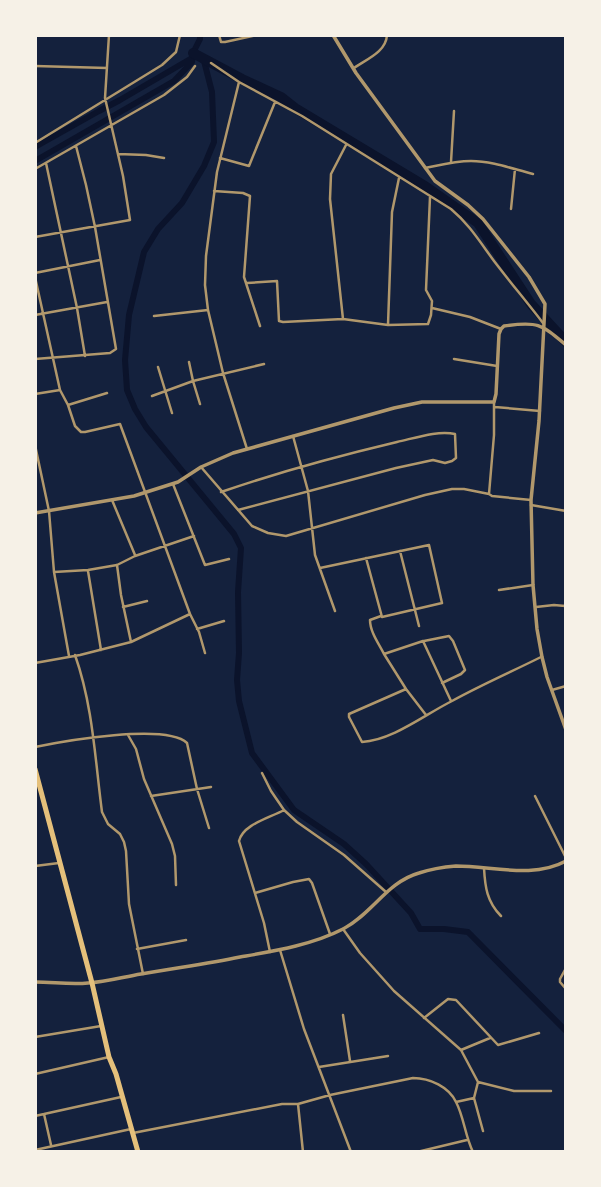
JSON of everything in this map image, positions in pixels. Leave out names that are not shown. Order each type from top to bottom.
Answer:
[{"type":"highway","points":[[35,769],[109,1057],[138,1152]]},
{"type":"street","points":[[35,237],[129,221],[131,218],[105,98],[109,35]]},
{"type":"street","points":[[35,143],[162,65],[178,49],[180,35]]},
{"type":"street","points":[[219,35],[221,42],[257,35]]},
{"type":"street","points":[[333,35],[435,181],[468,205],[491,228],[529,277],[545,304],[540,411],[531,503],[533,585],[542,657],[566,730]]},
{"type":"street","points":[[354,68],[383,48],[387,35]]},
{"type":"street","points":[[211,63],[451,209],[464,220],[544,323],[566,345]]},
{"type":"street","points":[[35,66],[107,68]]},
{"type":"street","points":[[35,169],[175,88],[195,66]]},
{"type":"street","points":[[239,82],[214,191],[205,285],[223,373],[247,449]]},
{"type":"street","points":[[220,158],[249,166],[275,102]]},
{"type":"street","points":[[451,162],[454,111]]},
{"type":"street","points":[[343,319],[330,199],[331,174],[346,144]]},
{"type":"street","points":[[35,359],[113,353],[116,349],[95,227],[76,146]]},
{"type":"street","points":[[118,154],[164,158]]},
{"type":"street","points":[[425,168],[451,162],[484,162],[533,174]]},
{"type":"street","points":[[46,163],[85,356]]},
{"type":"street","points":[[511,209],[515,169]]},
{"type":"street","points":[[388,325],[392,212],[399,177]]},
{"type":"street","points":[[214,191],[250,196],[243,273],[260,326]]},
{"type":"street","points":[[247,283],[276,281],[279,321],[287,323],[343,319],[388,325],[425,325],[432,308],[432,301],[426,290],[430,197]]},
{"type":"street","points":[[100,260],[35,275],[60,390],[75,426],[81,432],[120,424],[205,653]]},
{"type":"street","points":[[35,315],[108,302]]},
{"type":"street","points":[[432,308],[470,317],[501,329]]},
{"type":"street","points":[[154,316],[208,310]]},
{"type":"street","points":[[501,329],[507,325],[544,323]]},
{"type":"street","points":[[489,494],[501,329]]},
{"type":"street","points":[[454,359],[497,366]]},
{"type":"street","points":[[189,362],[200,404]]},
{"type":"street","points":[[152,396],[192,381],[264,364]]},
{"type":"street","points":[[158,367],[172,413]]},
{"type":"street","points":[[35,394],[60,390]]},
{"type":"street","points":[[68,405],[107,393]]},
{"type":"street","points":[[35,513],[145,493],[182,480],[199,468],[233,453],[422,402],[494,405],[540,411]]},
{"type":"street","points":[[221,492],[302,467],[421,436],[455,434],[456,458],[452,461],[420,462],[238,510]]},
{"type":"street","points":[[293,436],[308,491],[316,555],[335,611]]},
{"type":"street","points":[[35,445],[49,511],[54,572],[69,656]]},
{"type":"street","points":[[199,468],[252,526],[277,535],[286,536],[313,529],[452,489],[464,489],[566,511]]},
{"type":"street","points":[[173,484],[205,565],[229,559]]},
{"type":"street","points":[[112,500],[135,556]]},
{"type":"street","points":[[54,572],[117,565],[165,545],[194,537]]},
{"type":"street","points":[[320,568],[429,545],[442,604],[370,620],[371,628],[384,654],[426,715]]},
{"type":"street","points":[[400,551],[419,626]]},
{"type":"street","points":[[366,558],[381,616]]},
{"type":"street","points":[[117,565],[131,642]]},
{"type":"street","points":[[88,570],[101,650]]},
{"type":"street","points":[[499,590],[533,585]]},
{"type":"street","points":[[535,607],[565,606],[566,596]]},
{"type":"street","points":[[123,607],[147,601]]},
{"type":"street","points":[[35,661],[131,642],[190,614]]},
{"type":"street","points":[[197,629],[224,621]]},
{"type":"street","points":[[384,654],[423,641],[449,636],[465,670],[442,683]]},
{"type":"street","points":[[423,641],[451,701]]},
{"type":"street","points":[[75,655],[85,687],[103,815],[108,824],[120,834],[126,851],[129,904],[143,974]]},
{"type":"street","points":[[406,689],[349,713],[348,717],[362,742],[381,738],[542,657]]},
{"type":"street","points":[[552,691],[566,686]]},
{"type":"street","points":[[35,747],[128,735],[164,734],[184,740],[209,828]]},
{"type":"street","points":[[128,735],[173,844],[176,885]]},
{"type":"street","points":[[262,773],[284,810],[385,890]]},
{"type":"street","points":[[151,796],[211,787]]},
{"type":"street","points":[[35,982],[92,983],[280,950],[343,929],[369,911],[385,890],[409,876],[426,871],[454,866],[530,870],[551,867],[566,860],[535,796]]},
{"type":"street","points":[[270,952],[239,841],[240,835],[248,829],[284,810]]},
{"type":"street","points":[[35,866],[61,863]]},
{"type":"street","points":[[484,868],[488,898],[501,916]]},
{"type":"street","points":[[255,893],[309,879],[330,934]]},
{"type":"street","points":[[343,929],[360,953],[394,991],[461,1051],[478,1082],[474,1098],[484,1131]]},
{"type":"street","points":[[137,948],[186,940]]},
{"type":"street","points":[[280,950],[300,1017],[351,1152]]},
{"type":"street","points":[[566,968],[560,979],[566,989]]},
{"type":"street","points":[[425,1018],[452,998],[496,1044],[502,1045],[539,1033]]},
{"type":"street","points":[[343,1015],[350,1061]]},
{"type":"street","points":[[35,1037],[102,1026]]},
{"type":"street","points":[[461,1051],[490,1037]]},
{"type":"street","points":[[318,1067],[388,1056]]},
{"type":"street","points":[[35,1074],[109,1057]]},
{"type":"street","points":[[35,1150],[282,1104],[298,1104],[413,1077],[432,1080],[456,1102],[473,1152]]},
{"type":"street","points":[[478,1082],[514,1091],[551,1091]]},
{"type":"street","points":[[35,1116],[122,1097]]},
{"type":"street","points":[[456,1102],[474,1098]]},
{"type":"street","points":[[298,1104],[303,1152]]},
{"type":"street","points":[[44,1114],[51,1146]]},
{"type":"street","points":[[417,1152],[467,1140]]},
{"type":"waterway","points":[[200,35],[193,53],[204,61],[212,92],[214,142],[204,166],[182,203],[158,229],[144,252],[129,315],[125,360],[127,390],[146,427],[234,534],[241,548],[237,680],[239,701],[252,753],[294,810],[344,844],[366,864],[411,913],[420,929],[468,932],[566,1031]]},
{"type":"waterway","points":[[35,161],[174,81],[192,62],[193,53]]},
{"type":"waterway","points":[[193,53],[281,97],[425,186],[478,223],[531,304],[566,342]]},
{"type":"waterway","points":[[35,147],[192,58]]}]
